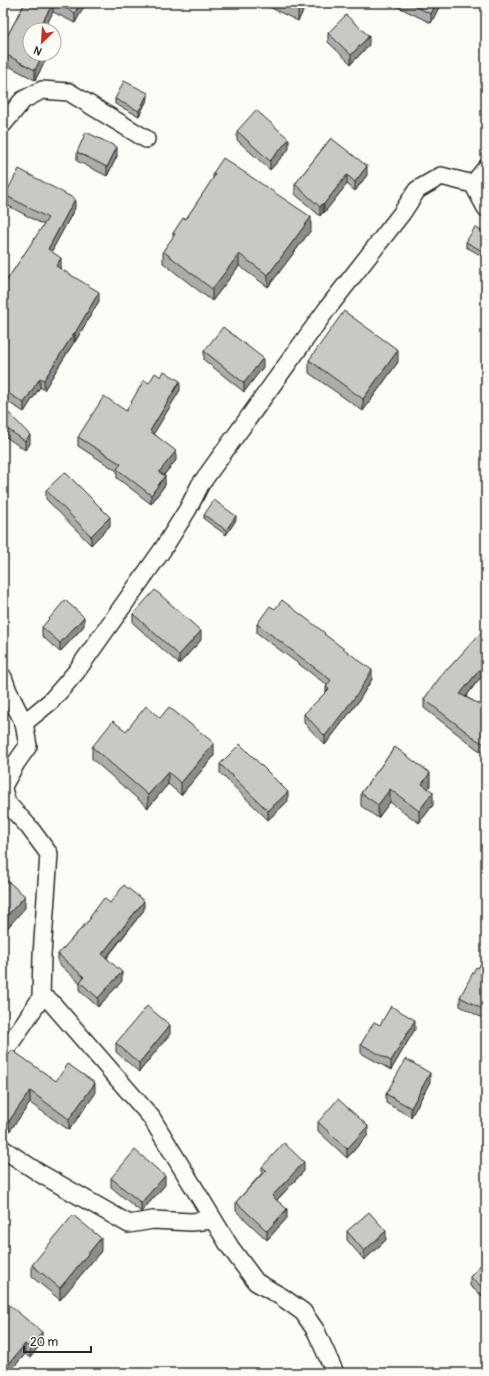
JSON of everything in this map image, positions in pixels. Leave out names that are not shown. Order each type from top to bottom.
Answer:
[{"type":"street","points":[[3,124],[23,100],[35,93],[42,90],[69,92],[146,139]]},
{"type":"street","points":[[473,184],[486,168]]},
{"type":"street","points":[[24,722],[51,701],[76,672],[163,549],[188,509],[200,485],[327,309],[402,213],[417,190],[440,176],[473,184],[486,208]]},
{"type":"street","points":[[3,677],[8,691],[24,722],[28,746],[16,763],[3,787],[7,803],[29,827],[49,854],[42,956],[41,998],[3,1054]]},
{"type":"street","points":[[41,998],[50,1001],[151,1117],[230,1247],[256,1282],[282,1297],[303,1312],[316,1331],[335,1373]]},
{"type":"street","points":[[3,1149],[41,1174],[129,1224],[152,1220],[191,1222],[213,1220]]},
{"type":"building","points":[[25,3],[53,3],[42,22],[22,22],[22,62],[39,62],[35,70],[3,53],[3,44]]},
{"type":"building","points":[[56,3],[80,3],[75,13]]},
{"type":"building","points":[[284,3],[301,3],[298,10]]},
{"type":"building","points":[[409,3],[436,3],[431,14]]},
{"type":"building","points":[[346,15],[369,36],[351,55],[328,33]]},
{"type":"building","points":[[124,81],[148,93],[139,111],[115,99]]},
{"type":"building","points":[[256,110],[289,139],[270,161],[237,131]]},
{"type":"building","points":[[86,132],[117,147],[107,167],[77,152]]},
{"type":"building","points":[[331,138],[367,166],[355,182],[347,175],[320,207],[295,184]]},
{"type":"building","points":[[223,158],[311,217],[268,275],[239,254],[212,289],[163,251],[175,234],[173,233],[183,218],[186,219],[215,175],[213,173]]},
{"type":"building","points":[[19,169],[75,199],[48,249],[61,258],[56,266],[99,292],[75,333],[44,380],[40,378],[24,403],[3,390],[3,353],[6,348],[3,346],[3,286],[48,218],[5,195]]},
{"type":"building","points":[[475,227],[486,234],[486,253],[466,242]]},
{"type":"building","points":[[344,311],[398,350],[363,399],[309,360]]},
{"type":"building","points":[[223,327],[263,358],[244,383],[204,351]]},
{"type":"building","points":[[164,371],[180,381],[150,431],[176,451],[159,472],[165,476],[151,495],[117,469],[121,464],[78,437],[104,396],[126,411],[144,380],[149,383],[155,373],[161,377]]},
{"type":"building","points":[[3,407],[30,435],[25,441],[3,426]]},
{"type":"building","points":[[65,472],[110,517],[91,536],[46,490]]},
{"type":"building","points":[[214,500],[236,516],[226,530],[204,515]]},
{"type":"building","points":[[155,590],[201,631],[179,655],[133,614]]},
{"type":"building","points":[[65,600],[84,617],[60,643],[42,627]]},
{"type":"building","points":[[282,600],[372,670],[358,693],[325,736],[304,714],[329,689],[326,687],[331,680],[257,624],[270,606],[275,609]]},
{"type":"building","points":[[485,628],[486,663],[460,694],[486,708],[486,745],[477,740],[424,699],[446,669],[447,670]]},
{"type":"building","points":[[146,706],[160,718],[169,707],[214,743],[181,783],[168,772],[148,795],[92,747],[113,721],[126,731]]},
{"type":"building","points":[[240,744],[288,792],[268,811],[220,764]]},
{"type":"building","points":[[395,747],[430,773],[422,784],[433,792],[419,811],[390,789],[378,805],[361,793]]},
{"type":"building","points":[[3,877],[25,896],[3,920]]},
{"type":"building","points":[[124,885],[144,901],[102,954],[122,972],[98,998],[80,982],[84,977],[58,954],[91,918],[90,917],[104,898],[110,903]]},
{"type":"building","points":[[486,956],[486,1011],[460,997],[476,967],[478,968]]},
{"type":"building","points":[[147,1006],[170,1025],[139,1063],[116,1043]]},
{"type":"building","points":[[391,1006],[415,1020],[391,1061],[361,1044],[374,1022],[380,1025]]},
{"type":"building","points":[[12,1050],[56,1081],[68,1064],[95,1083],[69,1119],[30,1091],[9,1121],[3,1116],[3,1061]]},
{"type":"building","points":[[406,1059],[430,1073],[411,1108],[386,1094]]},
{"type":"building","points":[[338,1099],[368,1126],[347,1149],[318,1122]]},
{"type":"building","points":[[284,1143],[304,1162],[272,1196],[287,1209],[267,1231],[236,1202],[266,1170],[262,1167]]},
{"type":"building","points":[[135,1150],[165,1176],[141,1203],[111,1178]]},
{"type":"building","points":[[369,1212],[386,1231],[364,1251],[347,1231]]},
{"type":"building","points":[[73,1215],[101,1238],[60,1288],[32,1265]]},
{"type":"building","points":[[486,1259],[486,1290],[470,1277]]},
{"type":"building","points":[[3,1300],[42,1332],[30,1348],[25,1344],[3,1371]]}]
